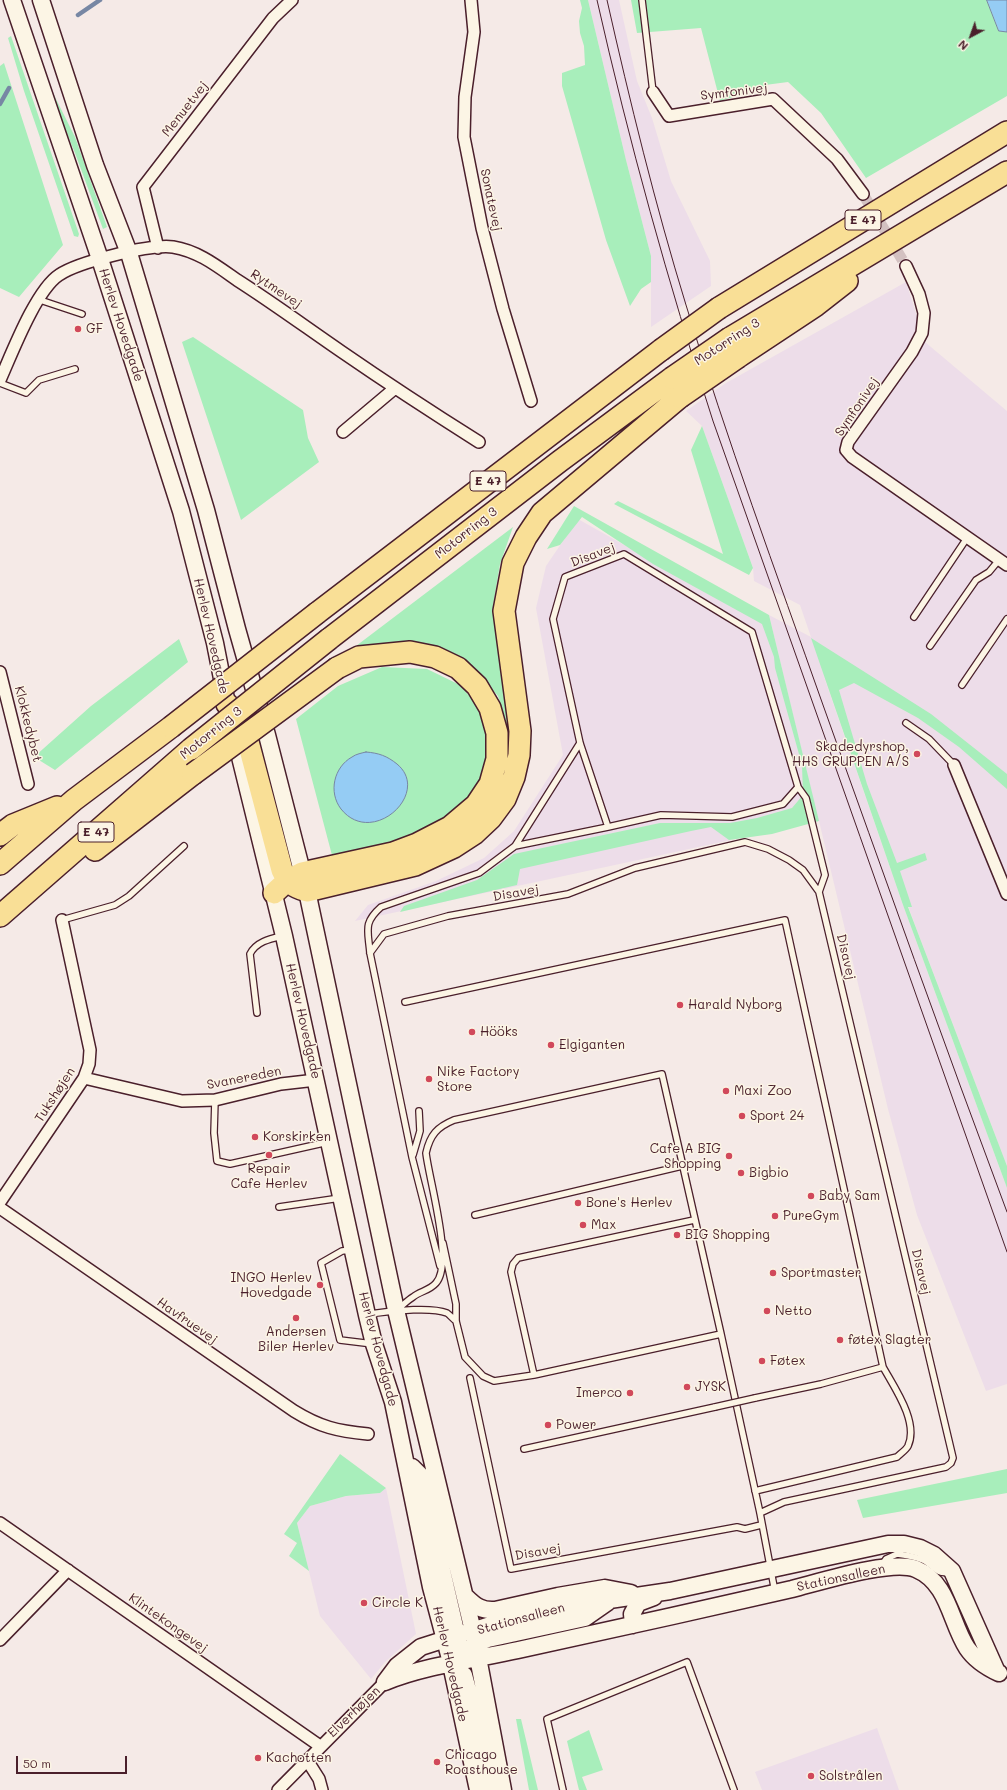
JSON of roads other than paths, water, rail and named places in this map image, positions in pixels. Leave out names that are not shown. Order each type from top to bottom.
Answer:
[{"type":"highway","name":"E 47","points":[[0,864],[74,800],[661,350],[720,308],[1007,132]]},
{"type":"highway","name":"Motorring 3","points":[[0,916],[191,748],[560,460],[672,378],[730,338],[1007,172]]},
{"type":"highway","points":[[293,884],[415,865],[454,847],[474,834],[491,818],[504,799],[514,778],[520,754],[520,731],[504,611],[513,563],[526,537],[542,513],[680,397],[815,306],[914,229]]},
{"type":"highway","points":[[0,922],[36,896],[193,774],[337,668],[359,657],[410,652],[435,657],[458,668],[477,686],[490,708],[497,733],[497,759],[490,784],[476,805],[450,827],[417,844],[293,884]]},
{"type":"highway","points":[[228,704],[242,719],[282,870],[293,884]]},
{"type":"highway","points":[[0,835],[13,825],[74,800]]},
{"type":"main road","points":[[0,2],[6,0]]},
{"type":"main road","name":"Herlev Hovedgade","points":[[12,0],[100,259],[181,511],[228,704]]},
{"type":"main road","name":"Herlev Hovedgade","points":[[40,0],[95,165],[129,253],[206,510],[237,629],[267,735],[293,884],[466,1597],[461,1652],[455,1682],[478,1790]]},
{"type":"main road","name":"Herlev Hovedgade","points":[[293,884],[284,936],[367,1315],[374,1344],[393,1402],[431,1587],[461,1652],[503,1790]]},
{"type":"main road","name":"Stationsalleen","points":[[461,1652],[490,1625],[562,1608],[670,1591],[888,1544],[904,1544],[920,1548],[934,1555],[952,1571],[1002,1674]]},
{"type":"main road","name":"Stationsalleen","points":[[461,1652],[633,1625],[879,1568],[902,1566],[916,1569],[930,1577],[940,1589],[967,1648],[978,1661],[1002,1674]]},
{"type":"main road","points":[[466,1597],[479,1608],[488,1611],[558,1596],[605,1588],[640,1595]]},
{"type":"main road","name":"Stationsalleen","points":[[633,1625],[632,1614],[638,1603],[670,1591]]},
{"type":"main road","name":"Elverhøjen","points":[[389,1681],[397,1666],[421,1647],[427,1645],[461,1652]]},
{"type":"main road","points":[[461,1652],[490,1790]]},
{"type":"main road","name":"Elverhøjen","points":[[389,1681],[461,1652]]},
{"type":"street","name":"Menuetvej","points":[[158,248],[143,187],[273,18],[292,0]]},
{"type":"street","name":"Sonatevej","points":[[471,0],[474,32],[465,97],[464,137],[482,228],[503,309],[531,401]]},
{"type":"street","name":"Symfonivej","points":[[653,92],[669,116],[773,99],[837,159],[863,194]]},
{"type":"street","name":"Rytmevej","points":[[129,253],[172,247],[198,254],[260,294],[394,389],[479,442]]},
{"type":"street","name":"Herlev Hovedgade","points":[[100,259],[129,253]]},
{"type":"street","points":[[0,381],[38,299],[58,275],[80,264],[100,259]]},
{"type":"street","name":"Symfonivej","points":[[906,266],[921,300],[924,312],[922,333],[912,352],[848,442],[846,450],[852,457],[1003,563]]},
{"type":"street","points":[[343,432],[394,389]]},
{"type":"street","name":"Klokkedybet","points":[[0,672],[28,784]]},
{"type":"street","points":[[954,766],[1007,894]]},
{"type":"street","name":"Tukshøjen","points":[[0,1202],[84,1078],[89,1064],[90,1050],[62,920]]},
{"type":"street","name":"Svanereden","points":[[84,1078],[182,1101],[215,1100],[281,1084],[316,1080]]},
{"type":"street","name":"Havfruevej","points":[[0,1208],[313,1423],[327,1428],[368,1434]]},
{"type":"street","name":"Klintekongevej","points":[[0,1523],[320,1746]]},
{"type":"street","points":[[0,1640],[68,1570]]},
{"type":"street","name":"Elverhøjen","points":[[278,1790],[320,1746],[389,1681]]},
{"type":"street","points":[[307,1760],[319,1779],[322,1790]]},
{"type":"lane","points":[[642,0],[653,92]]},
{"type":"lane","points":[[38,299],[82,314]]},
{"type":"lane","points":[[0,381],[26,393],[38,380],[75,368]]},
{"type":"lane","points":[[914,616],[967,538]]},
{"type":"lane","name":"Disavej","points":[[608,827],[580,743],[553,619],[565,578],[624,554],[752,632],[798,787],[806,798],[825,875],[819,892]]},
{"type":"lane","points":[[930,646],[976,580],[1003,563]]},
{"type":"lane","points":[[962,685],[1007,619]]},
{"type":"lane","points":[[906,722],[929,739],[954,766]]},
{"type":"lane","points":[[441,1270],[412,1157],[370,952],[368,924],[371,916],[381,906],[478,873],[515,846],[580,743]]},
{"type":"lane","points":[[515,846],[661,815],[732,817],[783,804],[798,787]]},
{"type":"lane","name":"Disavej","points":[[370,952],[384,934],[448,916],[568,894],[635,868],[745,842],[768,849],[789,860],[803,870],[819,892],[953,1458],[951,1464],[946,1467],[784,1502],[760,1513]]},
{"type":"lane","points":[[62,920],[115,905],[129,896],[184,846]]},
{"type":"lane","points":[[405,1002],[785,920],[883,1367],[906,1410],[911,1435],[908,1447],[897,1457],[755,1491]]},
{"type":"lane","points":[[257,1013],[250,954],[252,949],[266,939],[284,936]]},
{"type":"lane","points":[[721,1334],[534,1375],[494,1381],[483,1376],[465,1358],[456,1321],[456,1304],[426,1153],[428,1142],[434,1132],[443,1124],[454,1120],[662,1074],[721,1334],[760,1513],[761,1525],[775,1593]]},
{"type":"lane","points":[[215,1100],[214,1133],[217,1161],[230,1164],[330,1142]]},
{"type":"lane","points":[[412,1157],[420,1132],[419,1111]]},
{"type":"lane","points":[[475,1215],[682,1166]]},
{"type":"lane","points":[[279,1207],[342,1197]]},
{"type":"lane","points":[[534,1375],[511,1272],[513,1264],[518,1258],[694,1220]]},
{"type":"lane","points":[[396,1310],[414,1296],[429,1290],[437,1282],[441,1270],[443,1243]]},
{"type":"lane","points":[[353,1249],[342,1251],[321,1263],[340,1340],[374,1344]]},
{"type":"lane","points":[[367,1315],[396,1310],[435,1310],[448,1314],[456,1321]]},
{"type":"lane","points":[[524,1449],[821,1384],[883,1367]]},
{"type":"lane","name":"Disavej","points":[[470,1378],[511,1569],[737,1527],[745,1529],[761,1525]]},
{"type":"lane","points":[[879,1568],[886,1560],[898,1554],[925,1561],[939,1572],[944,1573],[952,1571]]},
{"type":"lane","points":[[563,1790],[548,1719],[687,1662],[734,1790]]},
{"type":"water","points":[[987,0],[1007,0],[1007,32],[999,31]]},
{"type":"water","points":[[366,752],[383,755],[397,764],[406,776],[407,789],[403,801],[394,812],[382,820],[368,822],[354,819],[341,809],[337,802],[334,788],[337,773],[346,761],[354,756]]},
{"type":"waterway","points":[[78,15],[100,0]]},
{"type":"waterway","points":[[0,104],[9,88]]},
{"type":"tunnel","points":[[863,194],[906,266]]},
{"type":"tram line","points":[[597,0],[622,106],[650,212],[680,317],[713,421],[1007,1252]]},
{"type":"tram line","points":[[607,0],[653,191],[686,305],[718,406],[752,506],[937,1023],[1007,1212]]},
{"type":"place","name":"GF","points":[[78,329]]},
{"type":"place","name":"Skadedyrshop, HHS GRUPPEN A/S","points":[[917,754]]},
{"type":"place","name":"Harald Nyborg","points":[[680,1005]]},
{"type":"place","name":"Hööks","points":[[472,1032]]},
{"type":"place","name":"Elgiganten","points":[[551,1045]]},
{"type":"place","name":"Nike Factory Store","points":[[429,1079]]},
{"type":"place","name":"Maxi Zoo","points":[[726,1091]]},
{"type":"place","name":"Sport 24","points":[[742,1116]]},
{"type":"place","name":"Korskirken","points":[[255,1137]]},
{"type":"place","name":"Repair Cafe Herlev","points":[[269,1155]]},
{"type":"place","name":"Cafe A BIG Shopping","points":[[729,1156]]},
{"type":"place","name":"Bigbio","points":[[741,1173]]},
{"type":"place","name":"Baby Sam","points":[[811,1196]]},
{"type":"place","name":"Bone's Herlev","points":[[578,1203]]},
{"type":"place","name":"PureGym","points":[[775,1216]]},
{"type":"place","name":"Max","points":[[583,1225]]},
{"type":"place","name":"BIG Shopping","points":[[677,1235]]},
{"type":"place","name":"Sportmaster","points":[[773,1273]]},
{"type":"place","name":"INGO Herlev Hovedgade","points":[[320,1285]]},
{"type":"place","name":"Netto","points":[[767,1311]]},
{"type":"place","name":"Andersen Biler Herlev","points":[[296,1318]]},
{"type":"place","name":"føtex Slagter","points":[[840,1340]]},
{"type":"place","name":"Føtex","points":[[762,1361]]},
{"type":"place","name":"JYSK","points":[[687,1387]]},
{"type":"place","name":"Imerco","points":[[630,1393]]},
{"type":"place","name":"Power","points":[[548,1425]]},
{"type":"place","name":"Circle K","points":[[364,1603]]},
{"type":"place","name":"Kachotten","points":[[258,1758]]},
{"type":"place","name":"Chicago Roasthouse","points":[[437,1762]]},
{"type":"place","name":"Solstrålen","points":[[811,1776]]}]
